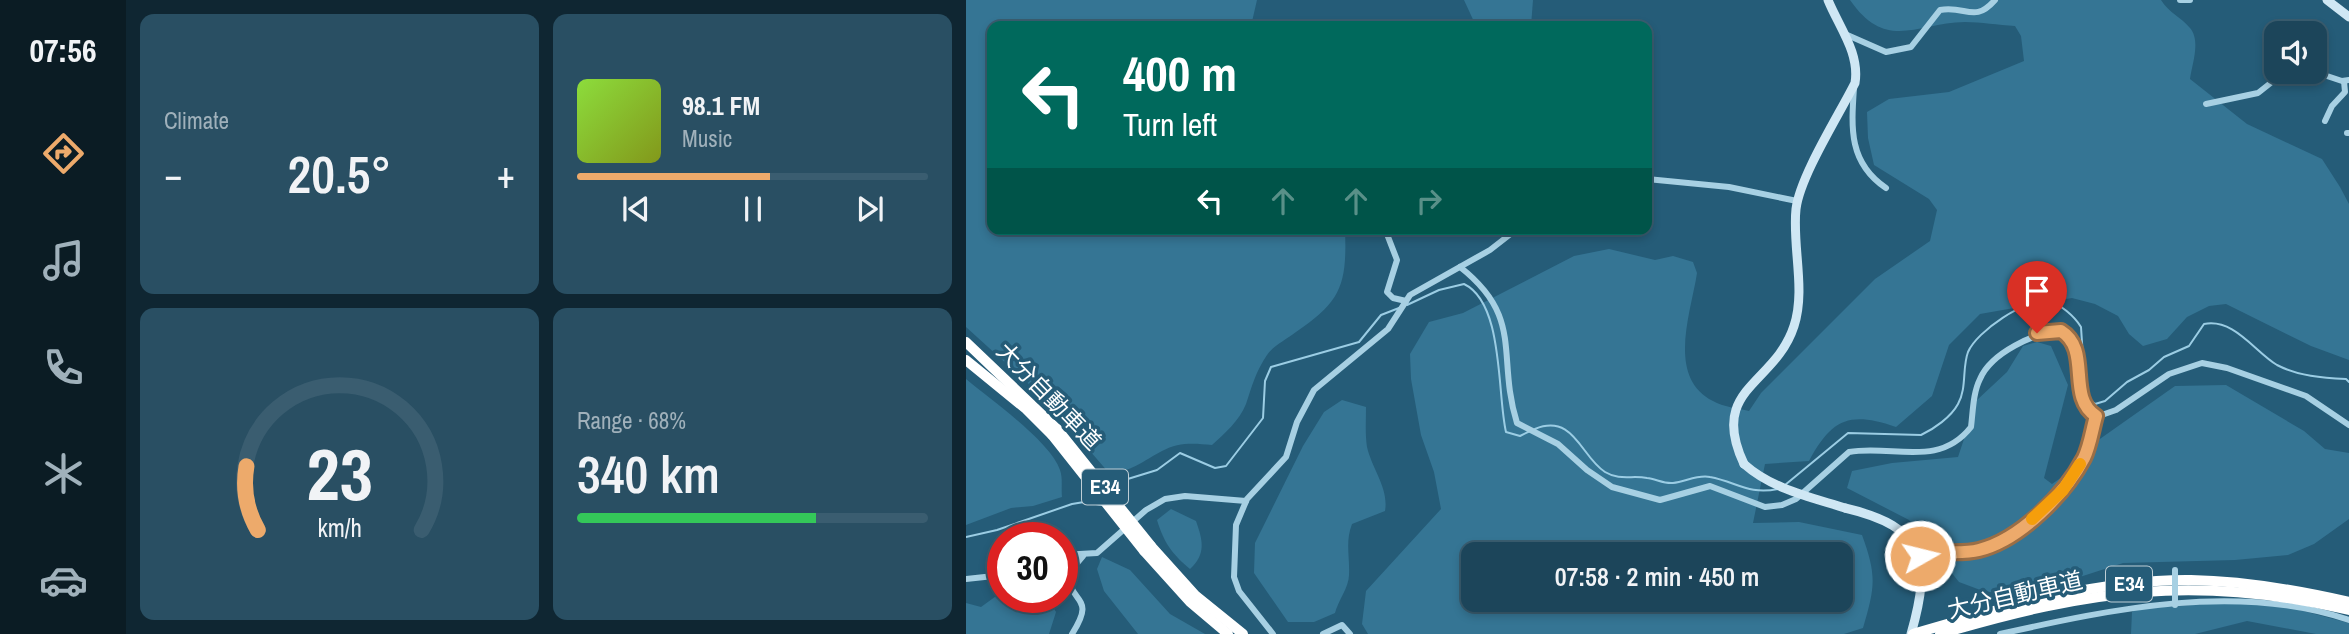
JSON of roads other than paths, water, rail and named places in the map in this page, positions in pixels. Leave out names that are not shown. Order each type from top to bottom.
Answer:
[{"type":"highway","name":"大分自動車道","points":[[966,342],[1054,432],[1190,602],[1228,634]]},
{"type":"highway","name":"大分自動車道","points":[[966,360],[1054,432]]},
{"type":"highway","name":"大分自動車道","points":[[1148,548],[1196,596],[1242,634]]},
{"type":"highway","name":"大分自動車道","points":[[1912,634],[2055,597],[2155,581],[2231,582],[2276,587],[2349,602]]},
{"type":"highway","name":"大分自動車道","points":[[1940,634],[2056,604],[2154,589],[2230,590],[2275,595],[2349,610]]},
{"type":"street","points":[[1828,0],[1854,60],[1851,127],[1854,151],[1871,177],[1886,188]]},
{"type":"street","points":[[1845,34],[1886,52],[1911,47],[1940,10],[1952,8],[1984,13],[1994,0]]},
{"type":"street","points":[[2180,0],[2190,0]]},
{"type":"street","points":[[2327,0],[2349,17]]},
{"type":"street","points":[[2325,121],[2332,106],[2346,96],[2347,80],[2327,75]]},
{"type":"street","points":[[1855,83],[1797,201],[1795,324],[1784,349],[1738,400],[1733,428],[1736,446],[1744,464],[1758,476],[1797,493],[1888,521],[1911,540],[1920,556],[1923,581],[1912,634]]},
{"type":"street","points":[[2206,104],[2258,93],[2269,84]]},
{"type":"street","points":[[1652,179],[1729,187],[1797,201]]},
{"type":"street","points":[[1387,235],[1397,260],[1387,292],[1393,298],[1406,301]]},
{"type":"street","points":[[1271,632],[1244,598],[1234,578],[1236,525],[1246,500],[1286,457],[1297,422],[1314,390],[1388,329],[1410,295],[1460,267],[1508,235]]},
{"type":"street","points":[[1460,267],[1488,292],[1502,320],[1508,344],[1510,395],[1517,423],[1558,444],[1587,470],[1612,486],[1642,498],[1660,500],[1710,486],[1765,507],[1782,505],[1796,499],[1849,452],[1912,454],[1940,450],[1971,427],[1977,389],[1986,370],[2024,340],[2047,331],[2061,331],[2075,345],[2084,405],[2096,416]]},
{"type":"street","points":[[2096,416],[2116,410],[2169,374],[2202,363],[2227,368],[2306,396],[2349,425]]},
{"type":"street","points":[[1920,556],[1940,550],[1972,551],[1986,548],[2004,540],[2046,509],[2082,461],[2096,416]]},
{"type":"street","points":[[1078,556],[1097,553],[1146,510],[1166,499],[1185,496],[1246,500]]},
{"type":"street","points":[[1072,634],[1083,609],[1081,597],[1068,582],[1067,575],[1083,556]]},
{"type":"street","points":[[2175,570],[2175,605]]},
{"type":"street","points":[[966,579],[987,577]]},
{"type":"street","points":[[2000,634],[2111,610],[2245,600],[2302,607],[2349,620]]},
{"type":"street","points":[[1323,634],[1342,625],[1350,634]]},
{"type":"waterway","points":[[1407,305],[1439,290],[1464,284],[1477,294],[1486,310],[1497,351],[1506,432],[1520,436],[1530,431]]},
{"type":"waterway","points":[[1785,485],[1848,433],[1921,435],[1937,426],[1951,413],[1961,398],[1966,358],[1973,344],[2003,318],[2038,302],[2057,304],[2081,327],[2085,388],[2088,398],[2095,404],[2105,401],[2164,357],[2189,346],[2204,324],[2215,323],[2234,331],[2268,359],[2285,369],[2311,376],[2346,379],[2349,382]]},
{"type":"waterway","points":[[1114,491],[1118,482],[1157,470],[1180,453],[1215,468],[1226,466],[1263,418],[1265,381],[1271,367],[1359,342],[1381,315],[1399,308]]},
{"type":"waterway","points":[[1535,429],[1548,426],[1559,427],[1568,432],[1597,465],[1616,476],[1642,477],[1670,483],[1705,476],[1750,489],[1778,489]]},
{"type":"waterway","points":[[966,537],[997,530],[1072,504],[1084,502],[1102,505]]}]
